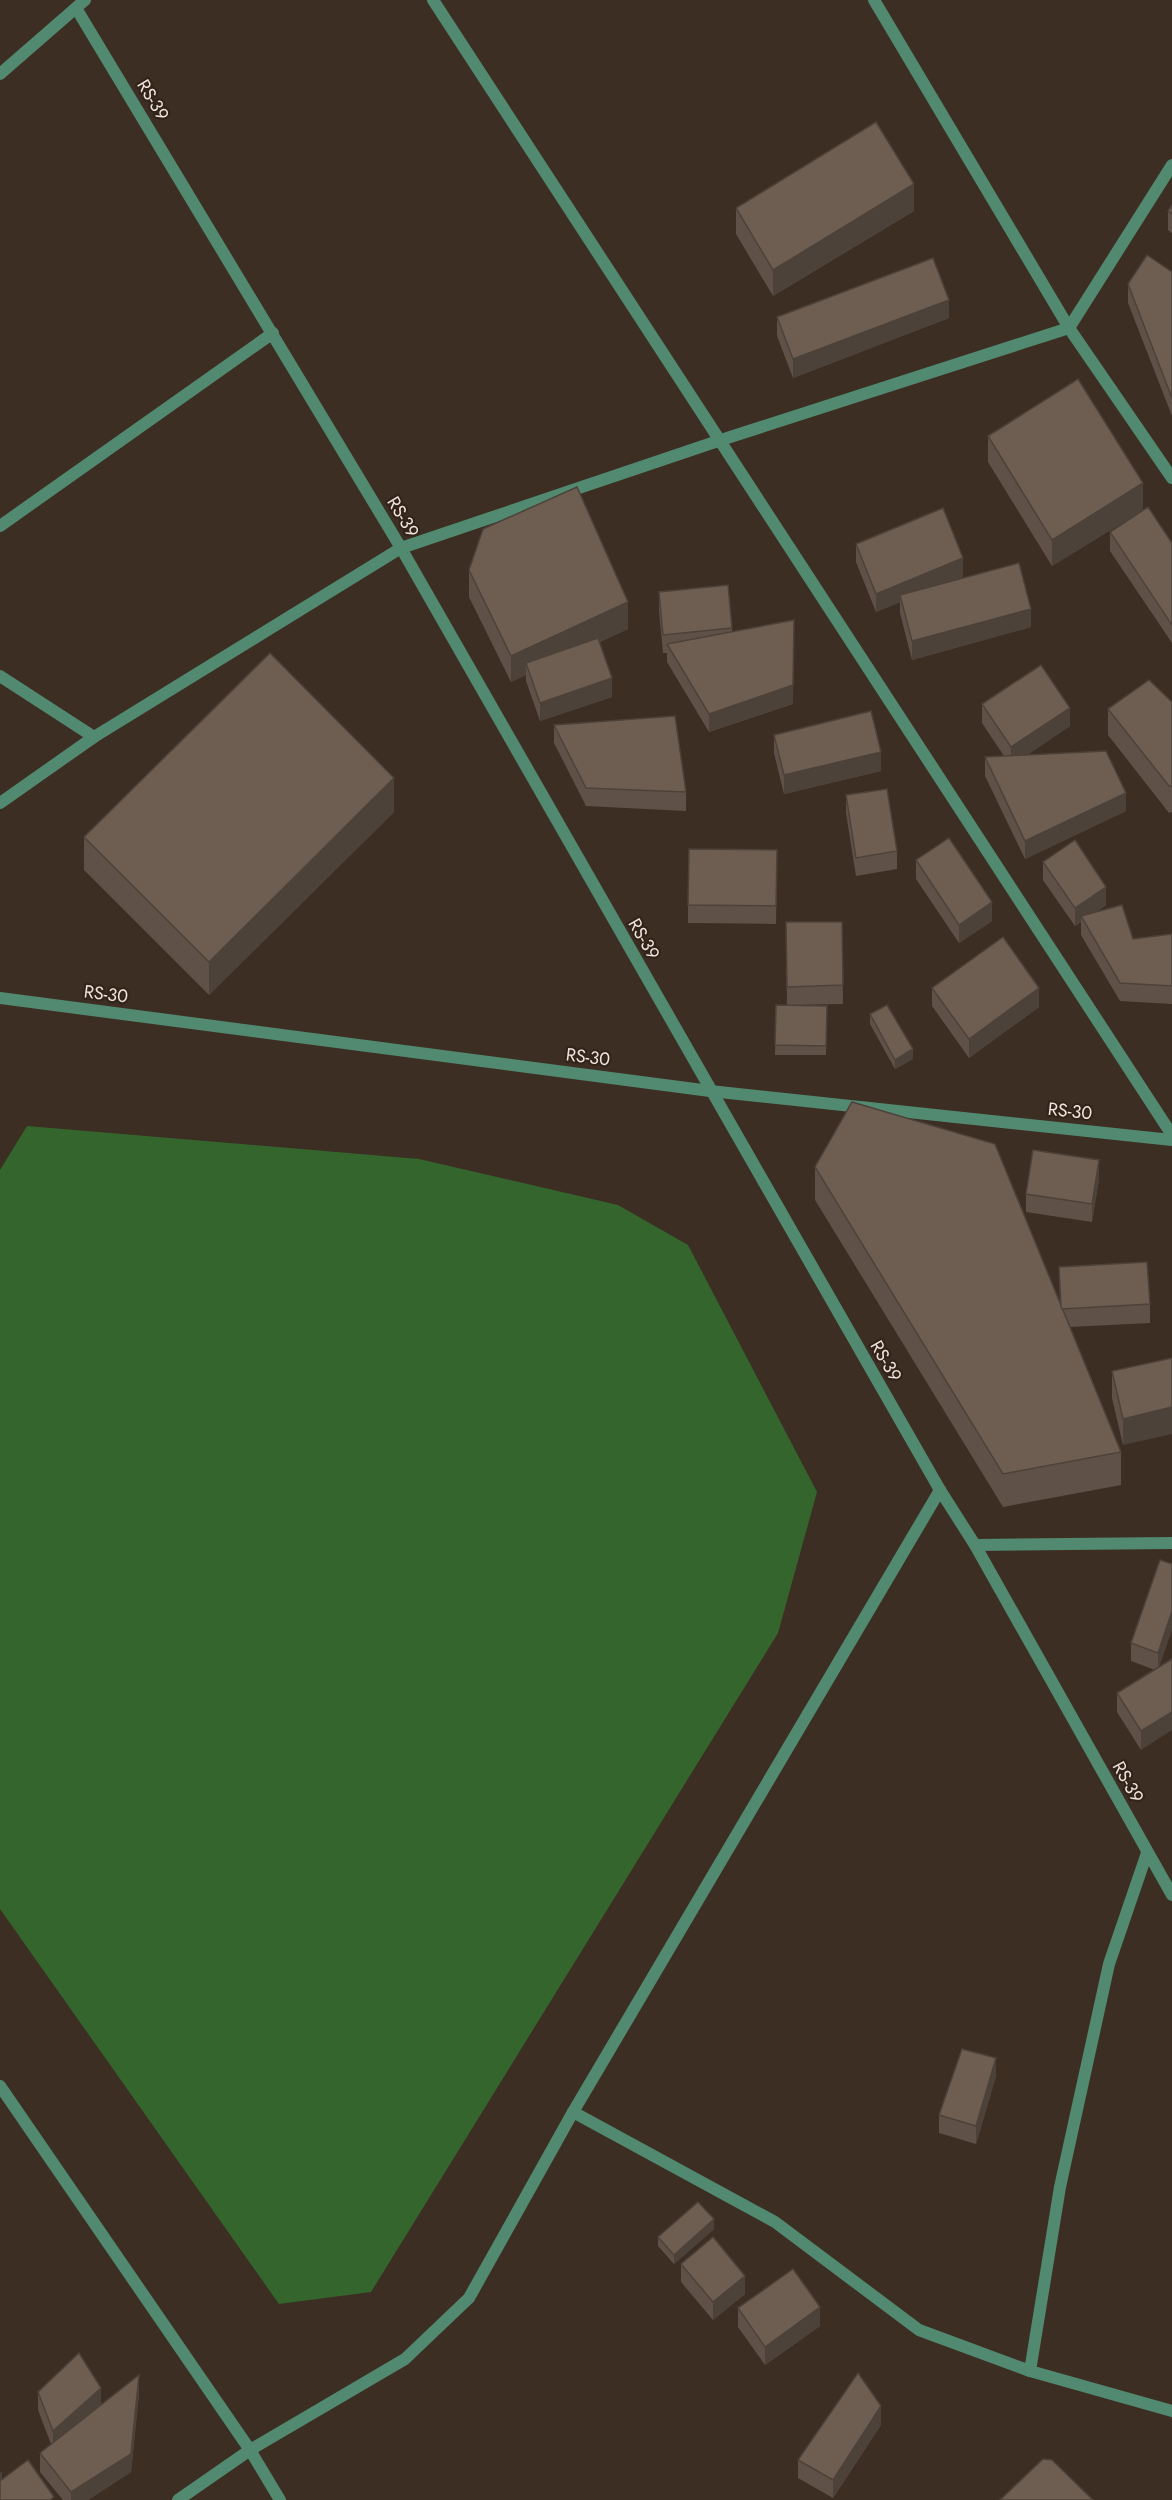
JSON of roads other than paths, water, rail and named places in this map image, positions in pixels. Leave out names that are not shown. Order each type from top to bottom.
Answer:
[{"type":"street","points":[[433,0],[722,440],[1172,1135]]},
{"type":"street","points":[[874,0],[1069,328],[1172,478]]},
{"type":"street","points":[[0,74],[80,4]]},
{"type":"street","name":"RS-39","points":[[80,4],[401,548],[710,1091],[940,1490],[975,1545],[1172,1895]]},
{"type":"street","points":[[0,803],[94,737],[401,548],[722,440],[1069,328],[1172,165]]},
{"type":"street","points":[[0,526],[273,333]]},
{"type":"street","points":[[0,676],[94,737]]},
{"type":"street","name":"RS-30","points":[[0,998],[710,1091],[1172,1140]]},
{"type":"street","points":[[178,2500],[250,2450],[405,2359],[469,2298],[573,2112],[940,1490]]},
{"type":"street","points":[[975,1545],[1172,1543]]},
{"type":"street","points":[[1030,2371],[1060,2187],[1106,1975],[1147,1853]]},
{"type":"street","points":[[0,2086],[250,2450],[280,2500]]},
{"type":"street","points":[[573,2112],[776,2222],[920,2330],[1030,2371],[1172,2411]]}]
